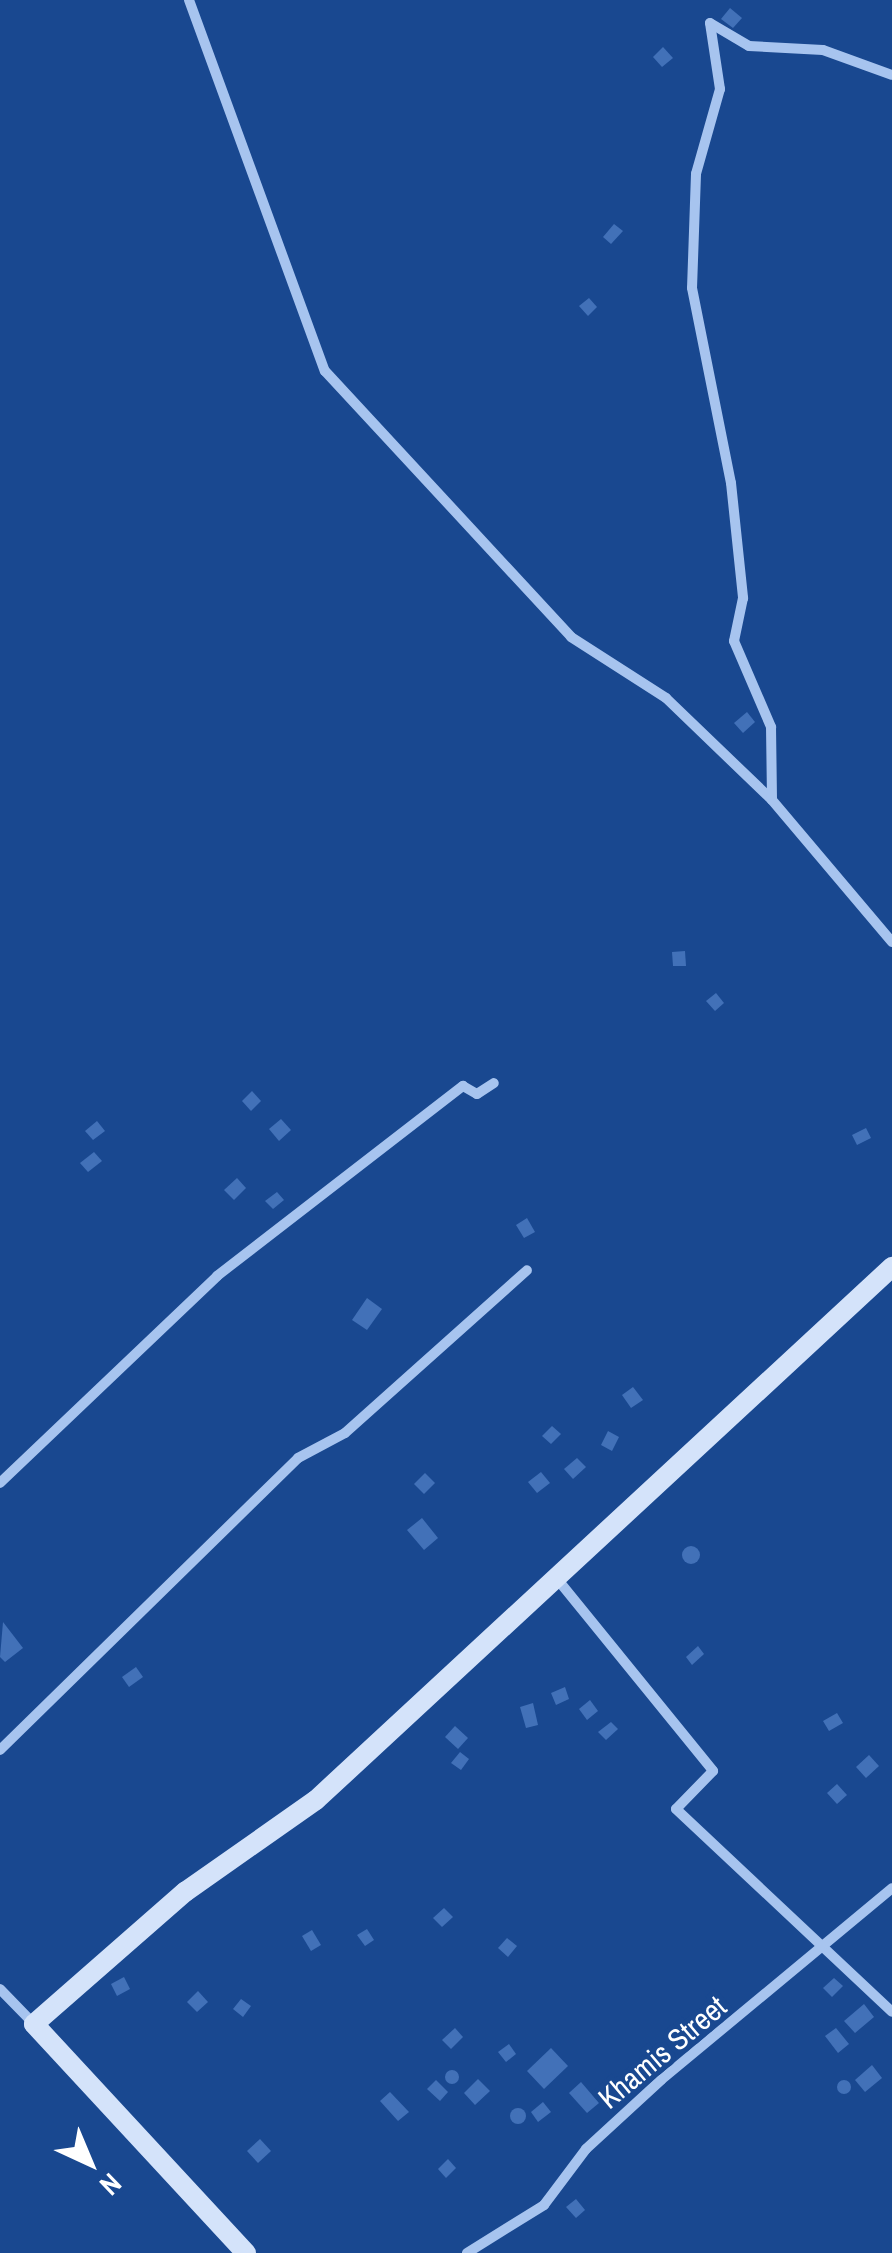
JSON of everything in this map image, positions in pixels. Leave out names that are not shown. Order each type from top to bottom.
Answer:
[{"type":"street","points":[[189,0],[325,371],[571,637],[666,698],[772,800],[892,942]]},
{"type":"street","points":[[772,800],[771,727],[734,641],[743,598],[730,483],[692,288],[696,174],[720,89],[710,24],[749,46],[823,50],[892,75]]},
{"type":"street","points":[[0,1484],[217,1276],[463,1086],[478,1094],[494,1083]]},
{"type":"street","points":[[34,2024],[184,1892],[316,1800],[892,1267]]},
{"type":"street","points":[[0,1750],[298,1458],[345,1433],[527,1270]]},
{"type":"street","points":[[558,1580],[713,1771],[676,1809],[892,2012]]},
{"type":"street","name":"Khamis Street","points":[[468,2253],[544,2205],[586,2150],[661,2080],[827,1950],[892,1888]]},
{"type":"street","points":[[0,1989],[246,2253]]},
{"type":"building","points":[[730,8],[742,18],[733,28],[721,19]]},
{"type":"building","points":[[663,47],[673,58],[662,67],[653,57]]},
{"type":"building","points":[[614,224],[623,231],[611,244],[603,237]]},
{"type":"building","points":[[589,298],[597,307],[588,316],[579,306]]},
{"type":"building","points":[[747,712],[755,722],[743,733],[734,723]]},
{"type":"building","points":[[685,951],[686,966],[673,966],[672,952]]},
{"type":"building","points":[[716,993],[724,1003],[715,1011],[706,1001]]},
{"type":"building","points":[[252,1091],[261,1101],[251,1111],[242,1101]]},
{"type":"building","points":[[281,1119],[291,1130],[279,1141],[269,1129]]},
{"type":"building","points":[[97,1121],[105,1131],[93,1140],[85,1131]]},
{"type":"building","points":[[866,1128],[871,1138],[857,1145],[852,1135]]},
{"type":"building","points":[[94,1152],[102,1161],[88,1172],[80,1163]]},
{"type":"building","points":[[237,1178],[246,1188],[234,1200],[224,1190]]},
{"type":"building","points":[[277,1192],[284,1200],[273,1209],[265,1201]]},
{"type":"building","points":[[527,1218],[535,1232],[524,1238],[516,1225]]},
{"type":"building","points":[[367,1298],[382,1309],[367,1330],[352,1320]]},
{"type":"building","points":[[633,1387],[643,1400],[631,1408],[622,1395]]},
{"type":"building","points":[[552,1426],[561,1434],[551,1444],[542,1436]]},
{"type":"building","points":[[608,1431],[619,1437],[612,1451],[601,1445]]},
{"type":"building","points":[[577,1458],[586,1467],[573,1479],[564,1469]]},
{"type":"building","points":[[541,1472],[550,1483],[537,1493],[528,1482]]},
{"type":"building","points":[[425,1473],[435,1483],[424,1494],[414,1484]]},
{"type":"building","points":[[422,1518],[438,1538],[424,1550],[407,1530]]},
{"type":"building","points":[[691,1546],[698,1548],[698,1562],[691,1564],[684,1562],[682,1555],[684,1548]]},
{"type":"building","points":[[3,1622],[23,1648],[5,1662],[0,1657]]},
{"type":"building","points":[[698,1646],[704,1654],[692,1665],[686,1657]]},
{"type":"building","points":[[136,1667],[143,1677],[129,1687],[122,1677]]},
{"type":"building","points":[[565,1687],[569,1699],[556,1705],[551,1693]]},
{"type":"building","points":[[590,1700],[598,1711],[587,1720],[579,1709]]},
{"type":"building","points":[[533,1703],[538,1725],[526,1728],[520,1707]]},
{"type":"building","points":[[837,1713],[843,1723],[829,1731],[823,1721]]},
{"type":"building","points":[[611,1722],[618,1729],[606,1740],[598,1732]]},
{"type":"building","points":[[455,1726],[468,1738],[458,1749],[445,1737]]},
{"type":"building","points":[[460,1752],[469,1759],[461,1770],[451,1763]]},
{"type":"building","points":[[869,1755],[879,1766],[866,1778],[856,1767]]},
{"type":"building","points":[[837,1784],[847,1795],[837,1804],[827,1793]]},
{"type":"building","points":[[444,1908],[453,1917],[442,1927],[433,1918]]},
{"type":"building","points":[[367,1929],[374,1940],[365,1946],[357,1935]]},
{"type":"building","points":[[312,1930],[321,1945],[311,1951],[302,1936]]},
{"type":"building","points":[[507,1938],[517,1946],[508,1957],[498,1948]]},
{"type":"building","points":[[124,1977],[130,1989],[117,1996],[111,1984]]},
{"type":"building","points":[[834,1978],[843,1986],[832,1997],[823,1988]]},
{"type":"building","points":[[198,1991],[208,2002],[197,2012],[187,2002]]},
{"type":"building","points":[[241,1999],[251,2006],[243,2017],[233,2009]]},
{"type":"building","points":[[864,2004],[874,2017],[855,2033],[844,2021]]},
{"type":"building","points":[[455,2028],[463,2037],[451,2049],[442,2040]]},
{"type":"building","points":[[836,2028],[849,2044],[838,2053],[825,2036]]},
{"type":"building","points":[[509,2044],[516,2054],[506,2062],[498,2052]]},
{"type":"building","points":[[551,2048],[568,2066],[544,2089],[527,2071]]},
{"type":"building","points":[[872,2065],[882,2078],[865,2092],[855,2080]]},
{"type":"building","points":[[452,2070],[459,2077],[452,2084],[445,2077]]},
{"type":"building","points":[[478,2079],[490,2091],[475,2105],[464,2093]]},
{"type":"building","points":[[436,2080],[448,2092],[440,2101],[427,2089]]},
{"type":"building","points":[[844,2080],[851,2087],[844,2094],[837,2087]]},
{"type":"building","points":[[581,2082],[599,2103],[587,2113],[569,2093]]},
{"type":"building","points":[[390,2092],[409,2112],[398,2121],[380,2101]]},
{"type":"building","points":[[543,2102],[551,2112],[538,2122],[531,2112]]},
{"type":"building","points":[[518,2108],[526,2116],[518,2124],[510,2116]]},
{"type":"building","points":[[260,2139],[271,2151],[258,2163],[247,2151]]},
{"type":"building","points":[[448,2159],[456,2168],[446,2178],[438,2169]]},
{"type":"building","points":[[576,2199],[585,2210],[576,2218],[566,2207]]}]
